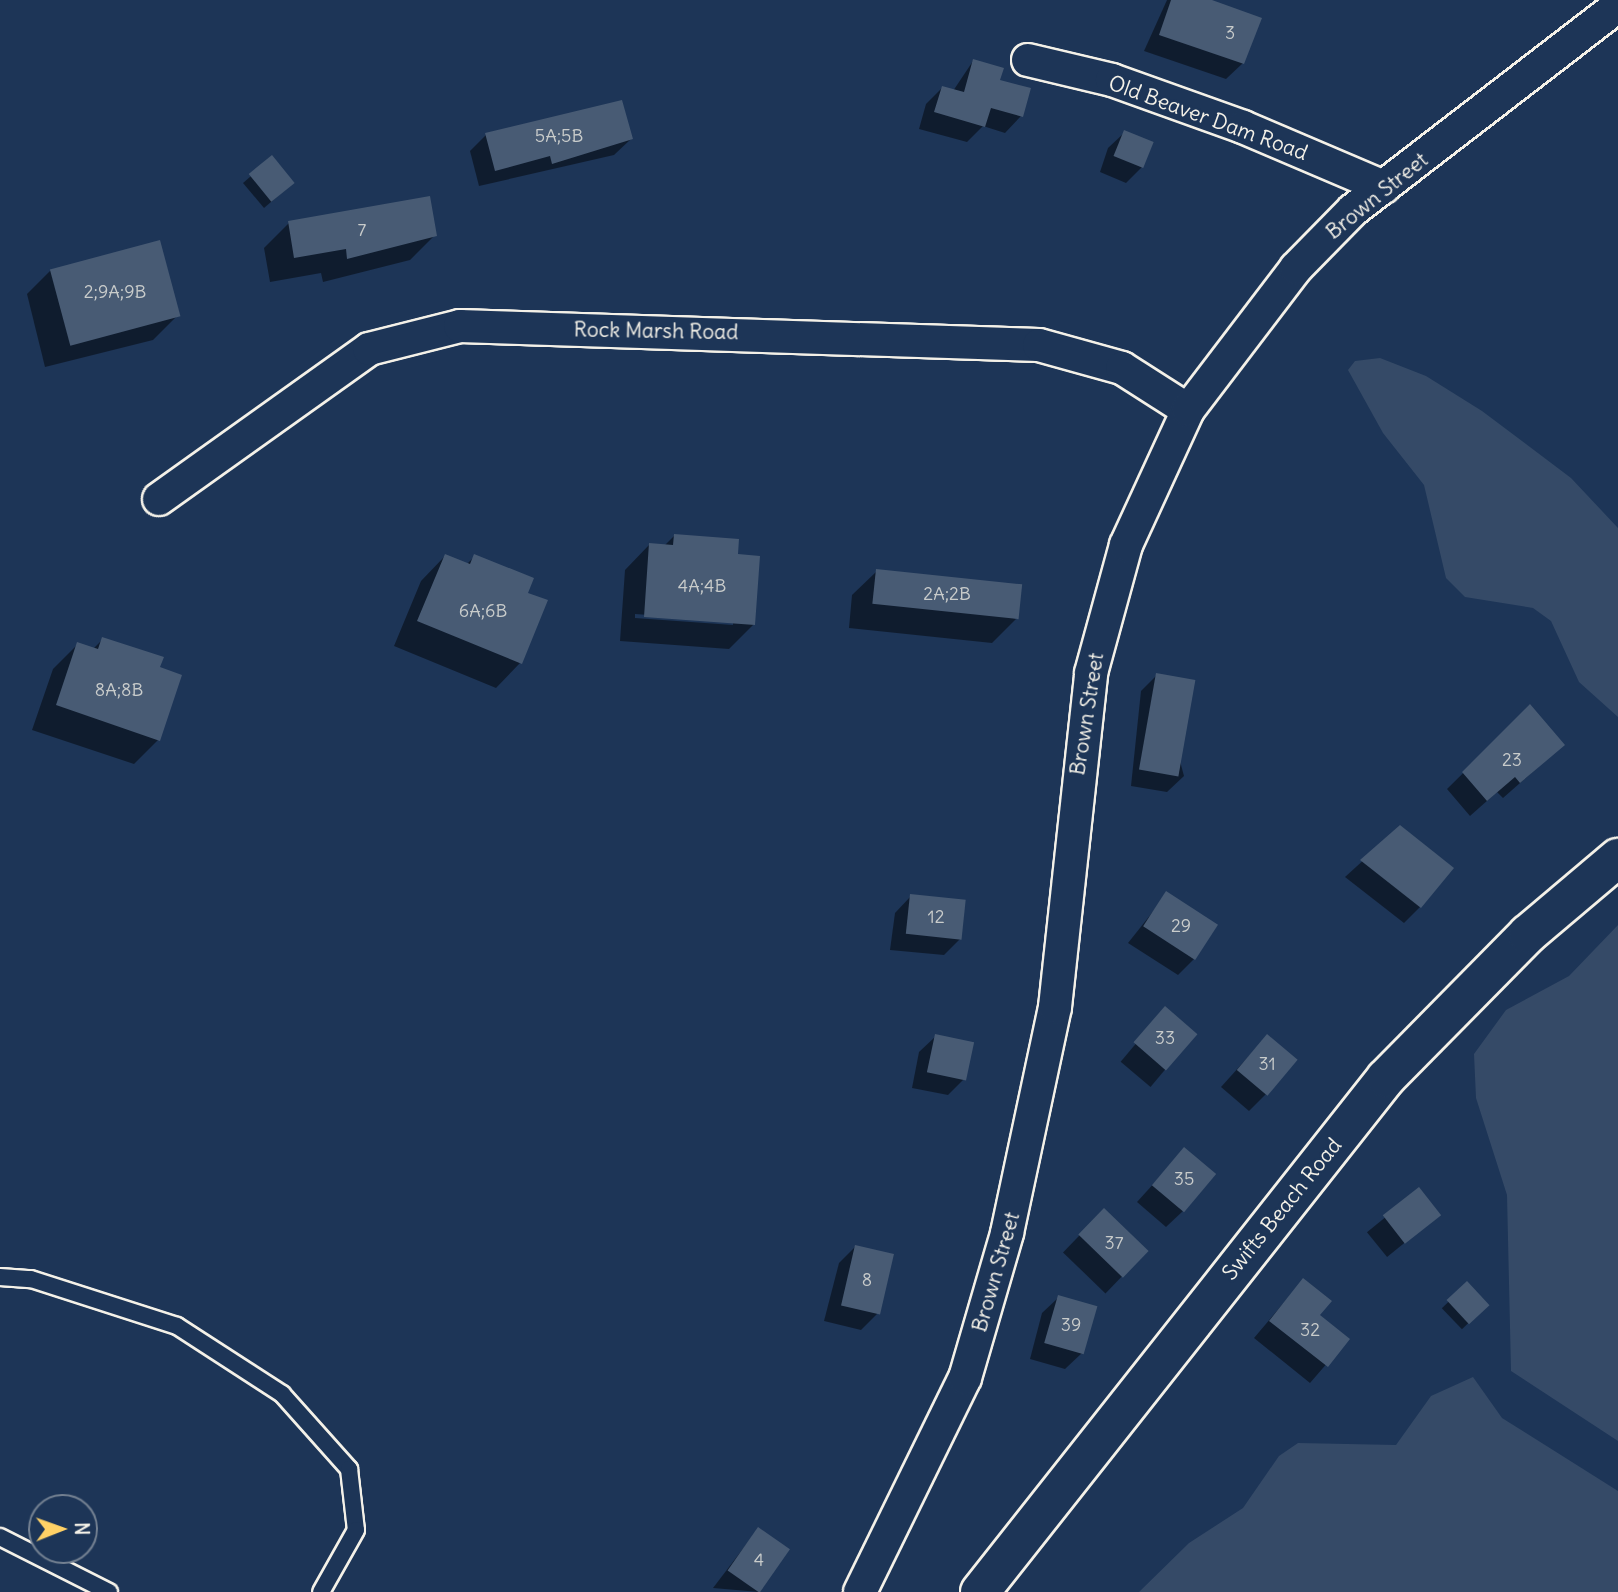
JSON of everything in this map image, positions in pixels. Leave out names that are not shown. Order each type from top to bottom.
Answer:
[{"type":"street","name":"Brown Street","points":[[860,1592],[965,1378],[1007,1233],[1055,1007],[1091,673],[1126,545],[1188,410],[1296,268],[1384,187],[1618,6]]},
{"type":"street","name":"Old Beaver Dam Road","points":[[1027,60],[1177,103],[1384,187]]},
{"type":"street","name":"Rock Marsh Road","points":[[159,499],[369,349],[460,326],[1039,345],[1122,368],[1188,410]]},
{"type":"street","name":"Swifts Beach Road","points":[[980,1592],[1387,1078],[1528,934],[1618,858]]},
{"type":"lane","points":[[0,1278],[31,1279],[177,1325],[282,1394],[349,1469],[356,1530],[321,1592]]},
{"type":"lane","points":[[0,1537],[109,1592]]},
{"type":"shaded area","points":[[1380,358],[1426,376],[1482,411],[1571,478],[1618,528],[1618,717],[1579,682],[1551,621],[1533,608],[1465,597],[1446,578],[1424,485],[1383,433],[1348,370],[1355,361]]},
{"type":"shaded area","points":[[1618,925],[1618,1441],[1511,1371],[1507,1195],[1476,1098],[1474,1054],[1506,1010],[1569,976]]},
{"type":"shaded area","points":[[1473,1377],[1502,1418],[1618,1491],[1618,1592],[1139,1592],[1189,1543],[1243,1508],[1279,1456],[1298,1443],[1396,1445],[1431,1396]]},
{"type":"building","points":[[1171,0],[1212,0],[1262,18],[1244,64],[1159,35]]},
{"type":"building","points":[[973,59],[1004,68],[1000,80],[1031,88],[1023,117],[991,108],[985,127],[934,112],[942,86],[964,92]]},
{"type":"building","points":[[622,100],[633,139],[552,164],[550,156],[495,171],[485,133]]},
{"type":"building","points":[[1124,130],[1154,142],[1143,168],[1114,156]]},
{"type":"building","points":[[272,155],[295,183],[271,202],[249,174]]},
{"type":"building","points":[[430,196],[437,236],[347,259],[346,249],[294,258],[288,221]]},
{"type":"building","points":[[160,240],[180,316],[70,346],[50,270]]},
{"type":"building","points":[[674,534],[739,539],[738,554],[760,556],[755,625],[644,617],[649,543],[673,545]]},
{"type":"building","points":[[445,554],[470,564],[474,554],[534,578],[528,593],[548,600],[522,664],[417,621]]},
{"type":"building","points":[[876,569],[1022,584],[1019,619],[872,604]]},
{"type":"building","points":[[102,637],[164,657],[160,667],[182,675],[160,741],[56,705],[77,642],[98,649]]},
{"type":"building","points":[[1156,673],[1195,680],[1178,776],[1139,770]]},
{"type":"building","points":[[1530,704],[1565,745],[1520,783],[1515,777],[1487,801],[1462,772]]},
{"type":"building","points":[[1400,825],[1454,868],[1421,908],[1360,860]]},
{"type":"building","points":[[1166,891],[1218,925],[1195,960],[1143,926]]},
{"type":"building","points":[[910,894],[966,900],[962,940],[906,934]]},
{"type":"building","points":[[1165,1006],[1197,1034],[1166,1070],[1134,1042]]},
{"type":"building","points":[[935,1034],[974,1042],[966,1080],[927,1072]]},
{"type":"building","points":[[1267,1034],[1298,1060],[1267,1096],[1237,1070]]},
{"type":"building","points":[[1184,1147],[1216,1174],[1184,1212],[1152,1185]]},
{"type":"building","points":[[1419,1187],[1441,1215],[1405,1244],[1383,1215]]},
{"type":"building","points":[[1104,1208],[1149,1251],[1123,1278],[1078,1235]]},
{"type":"building","points":[[855,1245],[894,1254],[880,1314],[841,1305]]},
{"type":"building","points":[[1303,1278],[1332,1301],[1320,1315],[1350,1339],[1328,1367],[1269,1321]]},
{"type":"building","points":[[1467,1281],[1490,1305],[1469,1324],[1447,1300]]},
{"type":"building","points":[[1058,1295],[1097,1306],[1084,1354],[1044,1343]]},
{"type":"building","points":[[758,1527],[790,1549],[760,1592],[728,1570]]}]
